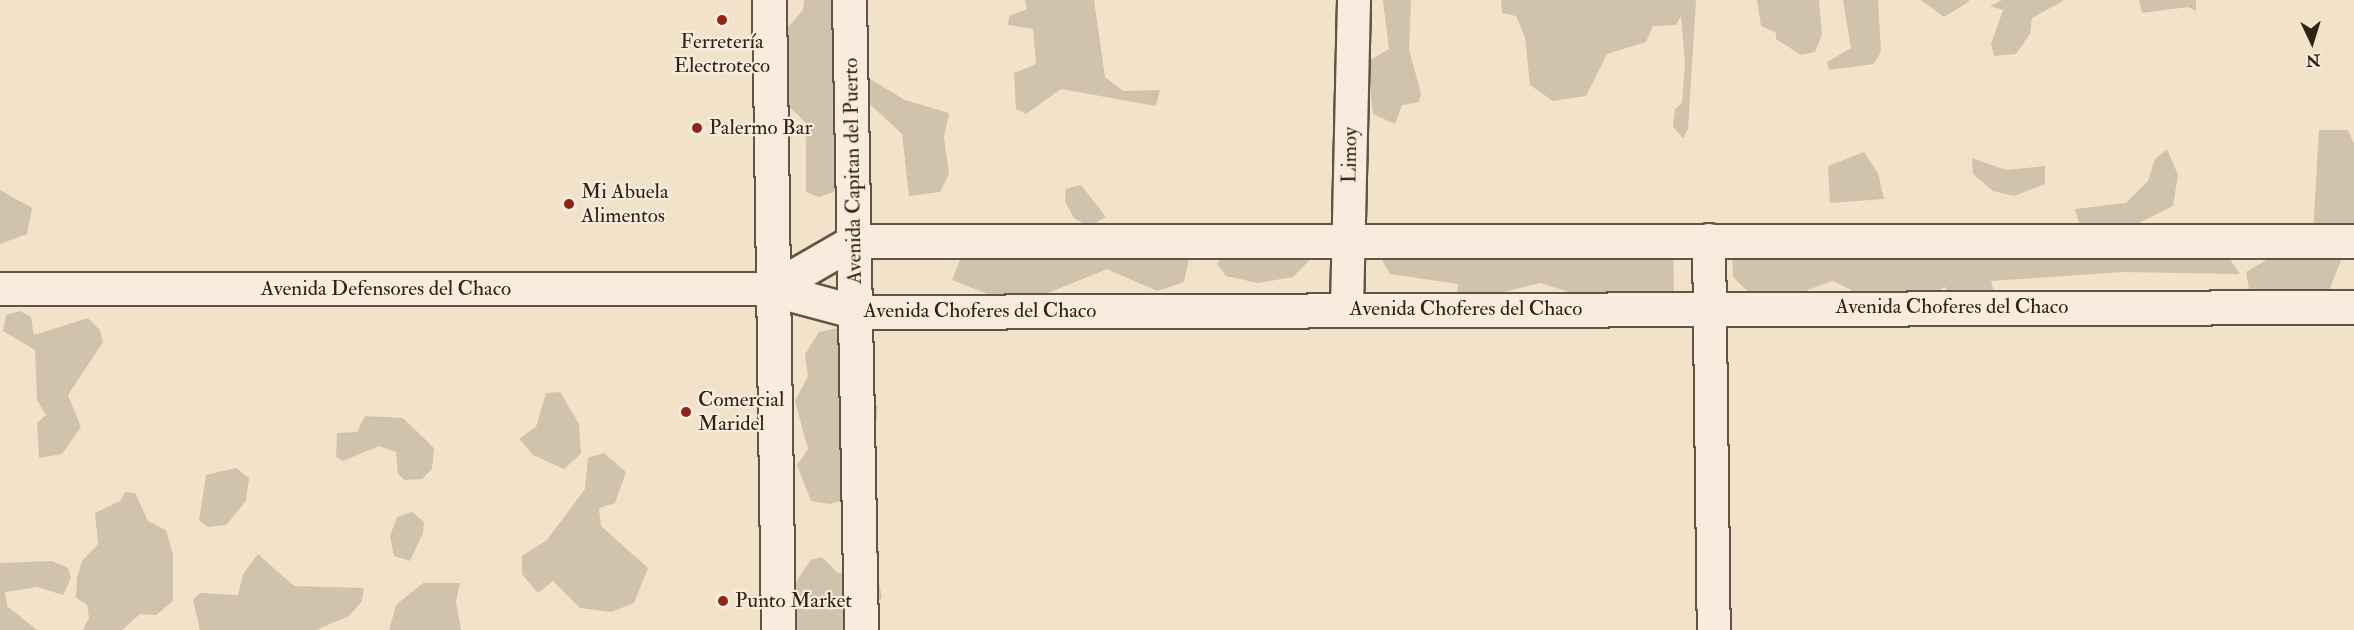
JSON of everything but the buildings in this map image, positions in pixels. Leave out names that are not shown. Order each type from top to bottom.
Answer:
[{"type":"street","points":[[770,0],[771,289],[778,630]]},
{"type":"street","name":"Avenida Capitan del Puerto","points":[[849,0],[861,630]]},
{"type":"street","name":"Limoy","points":[[1347,309],[1354,0]]},
{"type":"street","points":[[1709,240],[1714,630]]},
{"type":"street","points":[[771,289],[854,241],[2354,241]]},
{"type":"street","name":"Avenida Defensores del Chaco","points":[[0,289],[771,289]]},
{"type":"street","name":"Avenida Choferes del Chaco","points":[[771,289],[856,312],[2354,307]]},
{"type":"shaded area","points":[[804,0],[832,0],[838,39],[840,94],[834,143],[841,169],[834,192],[819,197],[806,192],[806,123],[771,89],[770,47],[803,10]]},
{"type":"shaded area","points":[[1025,0],[1094,0],[1105,77],[1123,91],[1160,90],[1156,106],[1061,89],[1026,114],[1016,109],[1014,73],[1036,64],[1033,29],[1008,25],[1009,16],[1027,9]]},
{"type":"shaded area","points":[[1383,0],[1411,0],[1409,50],[1421,93],[1419,102],[1402,105],[1395,124],[1373,114],[1367,62],[1389,49]]},
{"type":"shaded area","points":[[1501,0],[1696,0],[1688,129],[1683,138],[1673,127],[1675,109],[1682,103],[1685,63],[1681,16],[1676,25],[1653,26],[1646,42],[1607,54],[1586,96],[1553,101],[1530,85],[1525,37],[1516,16],[1502,13]]},
{"type":"shaded area","points":[[1757,0],[1819,0],[1822,35],[1815,52],[1801,55],[1776,39],[1776,33],[1761,26]]},
{"type":"shaded area","points":[[1843,0],[1878,0],[1881,51],[1874,64],[1829,70],[1827,62],[1851,48]]},
{"type":"shaded area","points":[[1921,0],[1968,0],[1970,1],[1944,17]]},
{"type":"shaded area","points":[[2002,0],[2063,1],[2032,18],[2030,34],[2016,54],[1994,56],[1991,44],[2003,10],[1990,6]]},
{"type":"shaded area","points":[[2139,0],[2196,0],[2196,11],[2188,7],[2142,13]]},
{"type":"shaded area","points":[[870,79],[905,100],[949,113],[944,137],[949,174],[940,192],[909,196],[902,134],[862,97]]},
{"type":"shaded area","points":[[2319,130],[2348,130],[2354,144],[2354,228],[2330,288],[2319,297],[2250,295],[2246,272],[2277,254],[2312,251]]},
{"type":"shaded area","points":[[2167,149],[2178,175],[2173,206],[2137,224],[2082,232],[2075,209],[2126,203],[2148,181],[2155,159]]},
{"type":"shaded area","points":[[1864,152],[1878,173],[1884,199],[1830,203],[1828,166]]},
{"type":"shaded area","points":[[1972,158],[2006,170],[2045,166],[2045,184],[2014,196],[1993,191],[1973,174]]},
{"type":"shaded area","points":[[1081,185],[1106,217],[1089,227],[1074,218],[1065,202],[1066,189]]},
{"type":"shaded area","points":[[0,190],[32,208],[27,234],[0,244]]},
{"type":"shaded area","points":[[1654,223],[1673,240],[1674,293],[1619,308],[1540,283],[1455,304],[1458,284],[1390,274],[1377,251]]},
{"type":"shaded area","points":[[1285,248],[1309,261],[1293,277],[1258,283],[1226,276],[1217,264],[1223,256]]},
{"type":"shaded area","points":[[1732,250],[2225,252],[2240,274],[2123,272],[1991,281],[1998,307],[1962,317],[1945,287],[1896,313],[1870,313],[1851,290],[1833,281],[1807,290],[1804,314],[1774,317],[1733,277]]},
{"type":"shaded area","points":[[1190,254],[1184,282],[1157,291],[1107,269],[1031,300],[1003,300],[952,280],[962,255]]},
{"type":"shaded area","points":[[20,311],[31,317],[34,335],[88,318],[100,330],[103,342],[68,395],[81,427],[62,454],[39,458],[37,423],[46,415],[37,400],[35,350],[3,331],[6,315]]},
{"type":"shaded area","points":[[838,328],[843,380],[857,397],[878,406],[874,443],[848,463],[851,498],[830,504],[811,501],[797,465],[808,449],[795,401],[808,376],[805,354],[819,332]]},
{"type":"shaded area","points":[[560,392],[579,424],[581,454],[564,469],[533,455],[519,439],[536,427],[546,393]]},
{"type":"shaded area","points":[[365,416],[403,418],[434,448],[432,469],[422,479],[405,480],[398,474],[396,452],[379,446],[343,461],[336,457],[337,433],[357,432]]},
{"type":"shaded area","points":[[604,453],[626,472],[615,503],[599,508],[601,526],[648,568],[634,603],[611,612],[580,608],[553,581],[538,593],[522,574],[522,556],[547,540],[585,489],[588,458]]},
{"type":"shaded area","points":[[236,468],[249,478],[246,501],[226,525],[207,527],[199,520],[206,475]]},
{"type":"shaded area","points":[[125,492],[135,493],[148,521],[166,530],[173,555],[173,601],[156,615],[140,614],[122,630],[83,630],[89,618],[87,605],[76,598],[77,578],[82,561],[98,544],[95,513],[120,501]]},
{"type":"shaded area","points":[[412,512],[424,522],[423,533],[410,561],[394,556],[390,536],[397,517]]},
{"type":"shaded area","points":[[258,554],[294,586],[364,588],[362,601],[349,616],[316,630],[200,630],[193,600],[200,593],[238,595],[243,574]]},
{"type":"shaded area","points":[[822,557],[838,573],[868,572],[879,583],[882,598],[861,616],[856,630],[796,630],[789,621],[789,597],[799,577],[811,560]]},
{"type":"shaded area","points":[[52,561],[68,568],[71,578],[63,595],[37,587],[5,592],[7,606],[37,630],[0,630],[0,563]]},
{"type":"shaded area","points":[[423,583],[460,583],[456,602],[461,630],[389,630],[396,605]]},
{"type":"place","name":"Ferretería Electroteco","points":[[722,20]]},
{"type":"place","name":"Palermo Bar","points":[[697,128]]},
{"type":"place","name":"Mi Abuela Alimentos","points":[[569,204]]},
{"type":"place","name":"Comercial Maridel","points":[[686,412]]},
{"type":"place","name":"Punto Market","points":[[723,601]]}]
